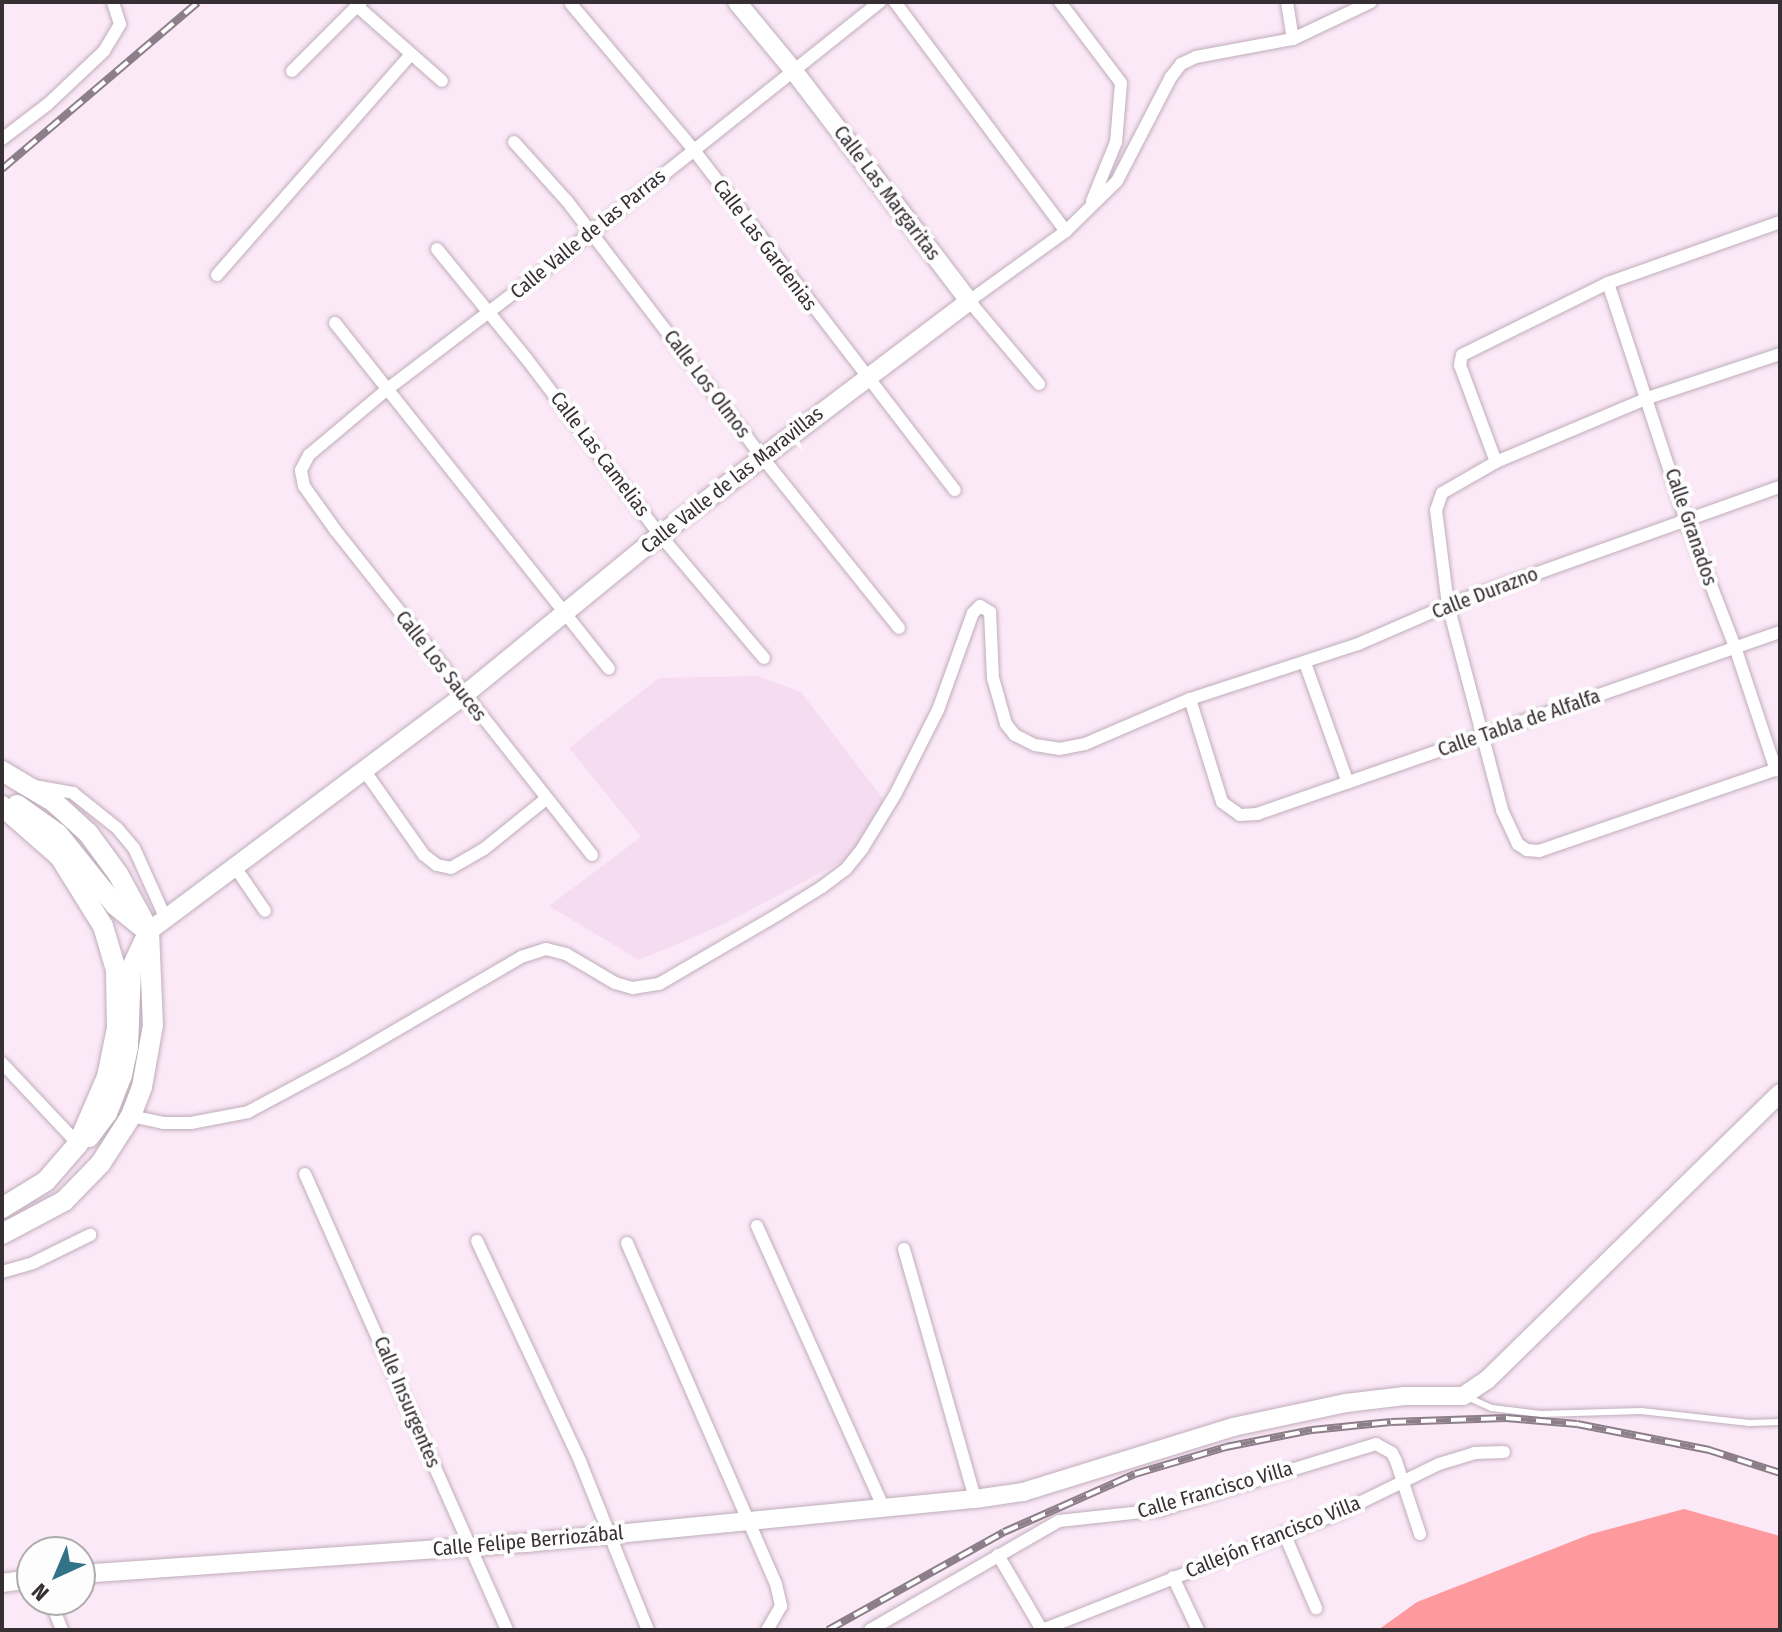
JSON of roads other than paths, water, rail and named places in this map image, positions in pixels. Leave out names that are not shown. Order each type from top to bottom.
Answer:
[{"type":"main road","points":[[2,771],[30,786],[88,833],[118,874],[149,931],[153,1025],[142,1087],[131,1116],[101,1163],[64,1201],[2,1234]]},
{"type":"main road","points":[[2,803],[44,821],[115,905],[131,921],[149,931]]},
{"type":"main road","points":[[2,803],[60,857],[103,926],[116,970],[117,1028],[107,1077],[78,1144]]},
{"type":"main road","points":[[2,1208],[46,1181],[78,1144],[97,1128],[116,1093],[128,1047],[131,969],[149,931]]},
{"type":"street","points":[[2,139],[67,87],[114,37],[120,24],[113,2]]},
{"type":"street","name":"Calle Las Margaritas","points":[[737,2],[794,71],[969,301],[1039,384]]},
{"type":"street","name":"Calle Valle de las Parras","points":[[301,470],[309,455],[385,391],[591,233],[880,2]]},
{"type":"street","points":[[895,2],[1066,231]]},
{"type":"street","points":[[1060,2],[1114,71],[1122,95],[1110,162],[1087,212]]},
{"type":"street","points":[[1287,2],[1293,39]]},
{"type":"street","name":"Calle Valle de las Maravillas","points":[[149,931],[463,696],[660,535],[865,378],[1066,231],[1122,174],[1171,77],[1181,64],[1196,57],[1293,39],[1371,2]]},
{"type":"street","points":[[292,71],[359,4],[410,55],[442,81]]},
{"type":"street","name":"Calle Las Gardenias","points":[[571,4],[693,149],[865,378],[955,490]]},
{"type":"street","points":[[217,275],[410,55]]},
{"type":"street","name":"Calle Los Olmos","points":[[514,142],[591,233],[762,457],[899,628]]},
{"type":"street","points":[[1496,462],[1460,365],[1462,355],[1608,283],[1780,222]]},
{"type":"street","name":"Calle Las Camelias","points":[[437,249],[660,535],[764,658]]},
{"type":"street","name":"Calle Granados","points":[[1608,283],[1687,523],[1778,769]]},
{"type":"street","points":[[335,323],[385,391],[609,669]]},
{"type":"street","points":[[1778,769],[1557,846],[1527,850],[1510,833],[1482,737],[1448,605],[1436,503],[1442,493],[1462,479],[1496,462],[1648,398],[1780,354]]},
{"type":"street","name":"Calle Los Sauces","points":[[301,470],[304,486],[313,500],[463,696],[592,855]]},
{"type":"street","name":"Calle Durazno","points":[[131,1116],[163,1123],[191,1123],[248,1112],[521,957],[546,949],[566,954],[615,983],[633,988],[659,984],[764,923],[846,869],[862,849],[895,795],[938,710],[973,613],[980,606],[986,606],[990,612],[993,678],[1006,724],[1015,735],[1035,745],[1059,749],[1085,744],[1190,699],[1358,644],[1448,605],[1687,523],[1780,487]]},
{"type":"street","name":"Calle Tabla de Alfalfa","points":[[1190,699],[1222,802],[1240,815],[1257,814],[1780,632]]},
{"type":"street","points":[[1305,663],[1348,783]]},
{"type":"street","points":[[364,770],[424,855],[437,865],[451,868],[484,849],[546,799]]},
{"type":"street","points":[[30,786],[73,793],[117,828],[134,848],[165,917]]},
{"type":"street","points":[[235,867],[265,911]]},
{"type":"street","points":[[2,1063],[78,1144]]},
{"type":"street","points":[[904,1249],[975,1499],[1023,1492],[1233,1427],[1346,1403],[1405,1396],[1463,1396],[1487,1380],[1526,1343],[1780,1093]]},
{"type":"street","name":"Calle Insurgentes","points":[[305,1174],[406,1398],[467,1546],[507,1630]]},
{"type":"street","points":[[757,1226],[883,1506]]},
{"type":"street","points":[[2,1272],[33,1263],[90,1235]]},
{"type":"street","points":[[477,1241],[580,1461],[648,1630]]},
{"type":"street","points":[[627,1243],[776,1584],[781,1606],[767,1630]]},
{"type":"street","name":"Calle Francisco Villa","points":[[870,1630],[1059,1521],[1160,1510],[1361,1446],[1376,1444],[1392,1453],[1401,1482]]},
{"type":"street","name":"Callejón Francisco Villa","points":[[1042,1630],[1339,1513],[1458,1457],[1504,1452]]},
{"type":"street","points":[[1401,1482],[1420,1534]]},
{"type":"street","name":"Calle Felipe Berriozábal","points":[[96,1573],[609,1535],[975,1499]]},
{"type":"street","points":[[1284,1533],[1316,1608]]},
{"type":"street","points":[[998,1555],[1042,1630]]},
{"type":"street","points":[[1173,1577],[1198,1630]]},
{"type":"lane","points":[[1463,1396],[1492,1408],[1541,1414],[1641,1411],[1749,1423],[1780,1422]]},
{"type":"railway","points":[[2,169],[198,2]]},
{"type":"railway","points":[[828,1630],[1004,1532],[1135,1474],[1226,1447],[1312,1430],[1391,1422],[1506,1418],[1577,1424],[1709,1450],[1780,1473]]}]
